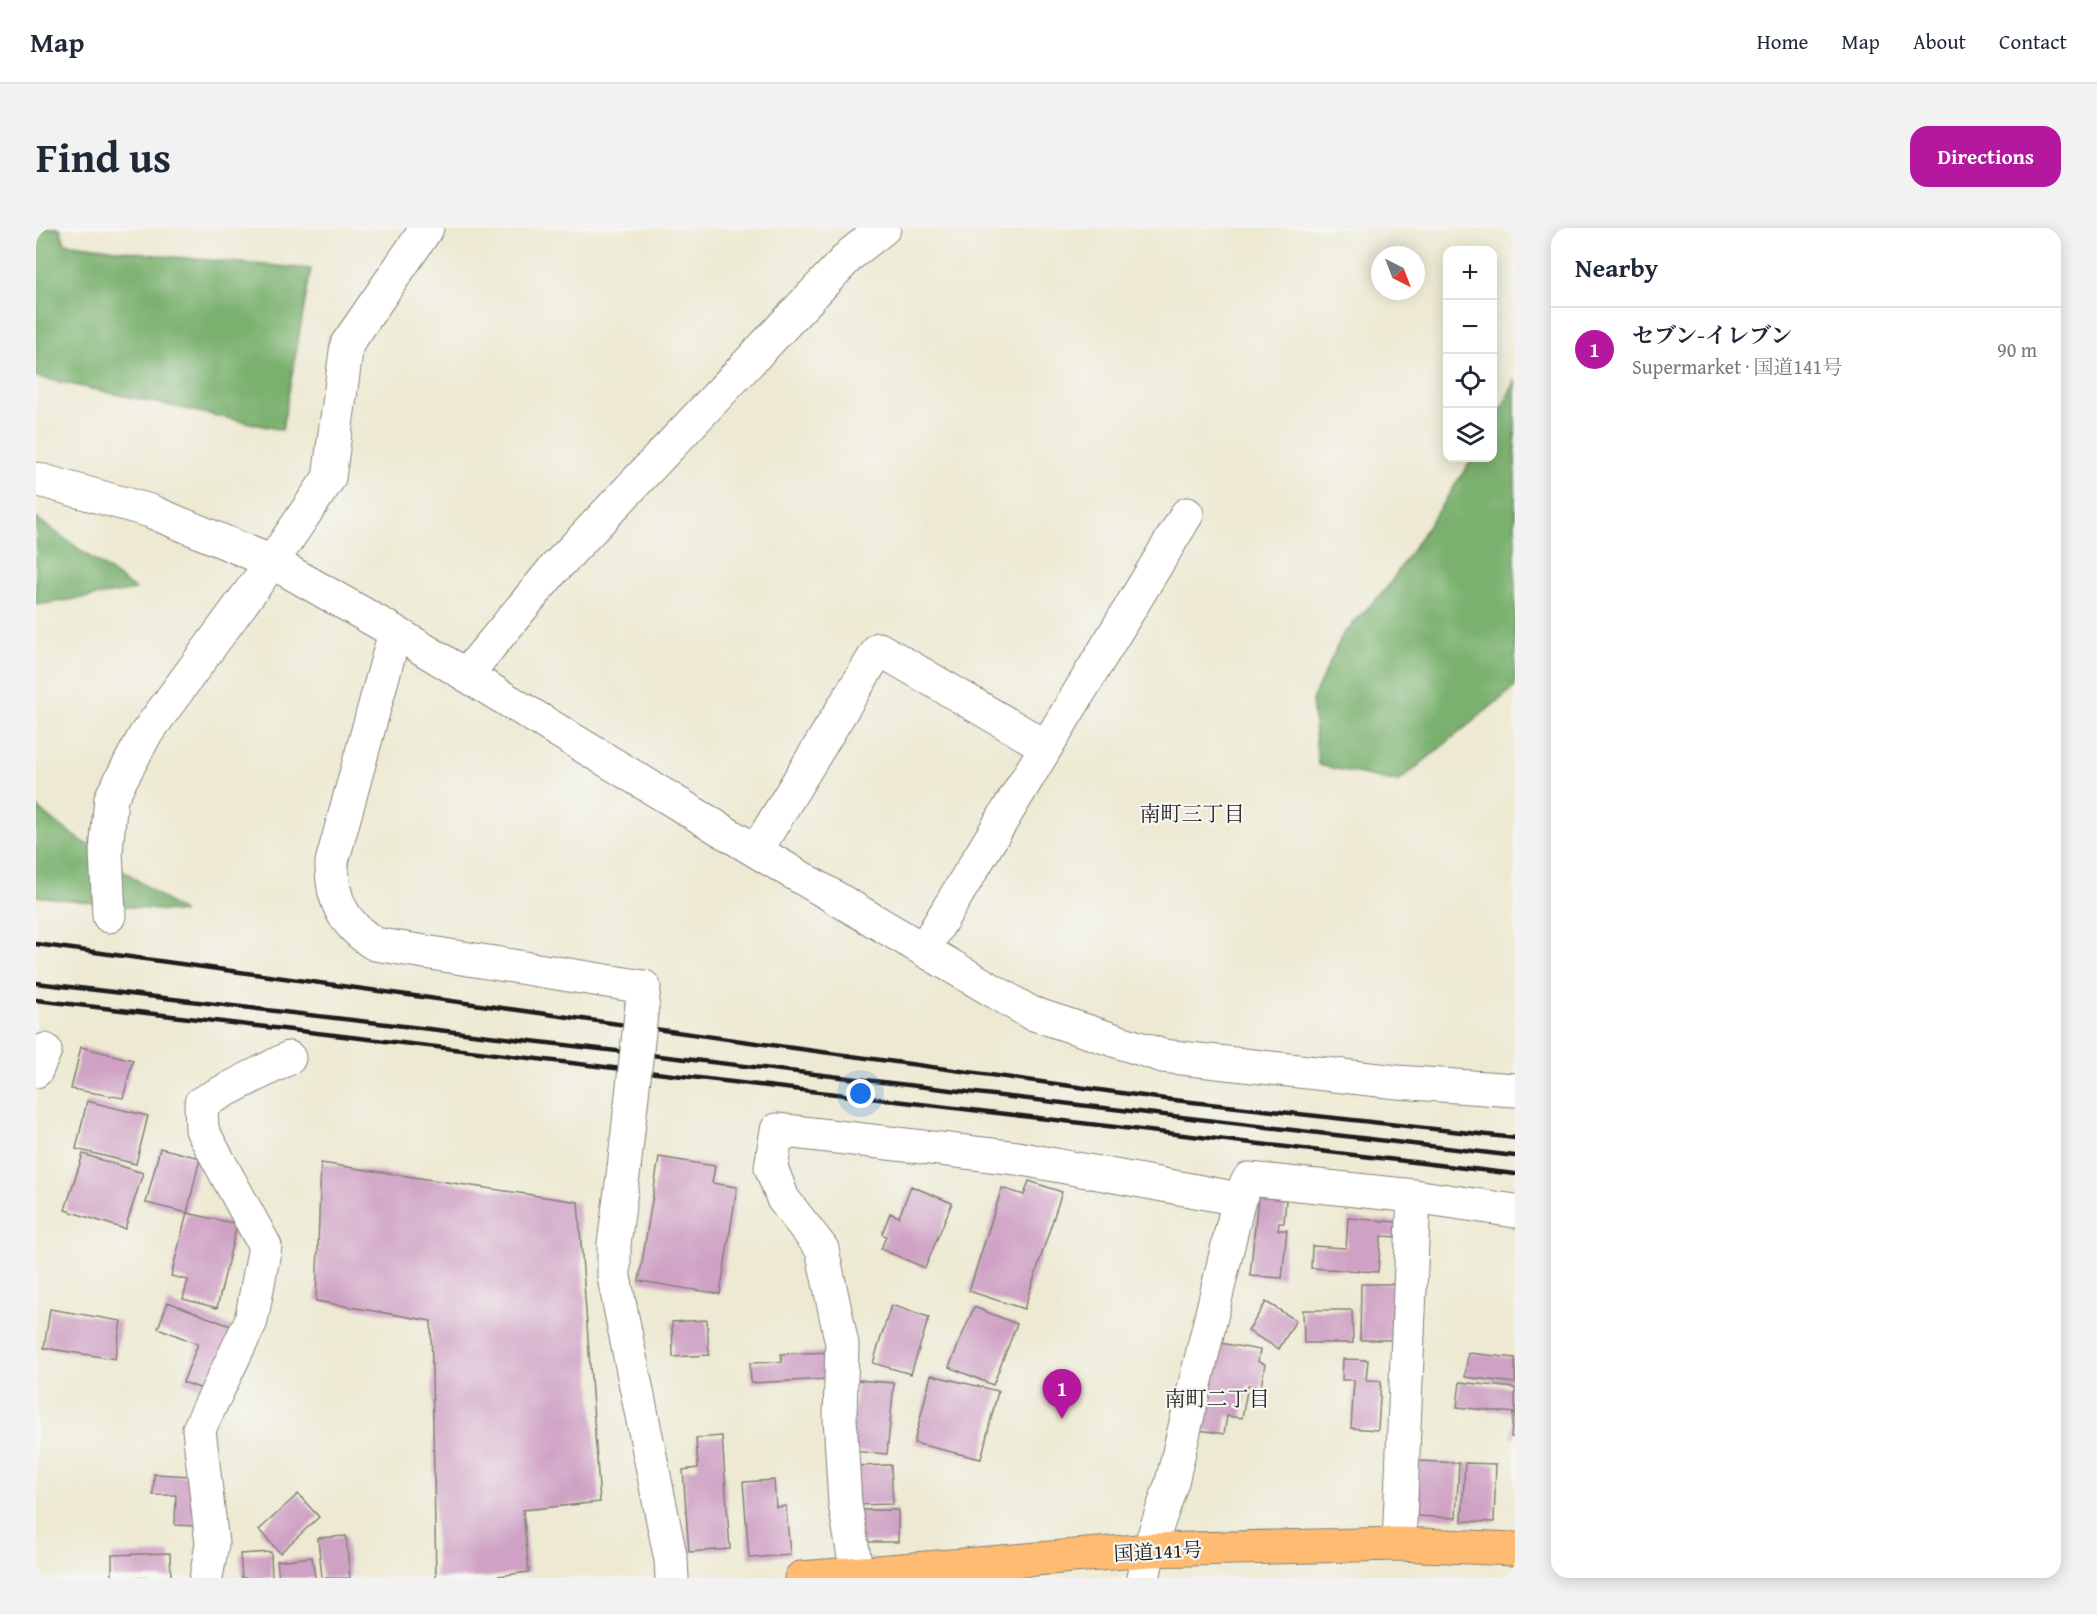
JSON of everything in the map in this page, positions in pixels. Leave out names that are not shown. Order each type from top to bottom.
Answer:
[{"type":"highway","name":"国道141号","points":[[801,1578],[1146,1564],[1399,1544],[1515,1549]]},
{"type":"street","points":[[109,916],[105,851],[111,798],[145,735],[272,562],[329,478],[347,344],[427,228]]},
{"type":"street","points":[[466,675],[553,570],[851,254],[884,228]]},
{"type":"street","points":[[36,480],[150,511],[272,562],[396,632],[756,851],[1031,1013],[1163,1056],[1397,1082],[1515,1090]]},
{"type":"street","points":[[924,949],[1187,514]]},
{"type":"street","points":[[396,632],[332,862],[331,883],[335,901],[346,920],[359,934],[375,944],[644,987],[614,1244],[614,1277],[672,1578]]},
{"type":"street","points":[[756,851],[879,649],[1045,746]]},
{"type":"street","points":[[206,1578],[212,1544],[199,1429],[251,1321],[265,1246],[202,1130],[201,1103],[289,1058]]},
{"type":"street","points":[[857,1574],[845,1504],[840,1418],[842,1344],[822,1249],[783,1198],[771,1167],[777,1130],[1017,1158],[1239,1198]]},
{"type":"street","points":[[1146,1564],[1172,1482],[1239,1198],[1249,1179],[1414,1196],[1515,1211]]},
{"type":"street","points":[[1399,1544],[1414,1196]]},
{"type":"green space","points":[[36,228],[60,228],[65,243],[164,256],[311,269],[282,430],[36,377]]},
{"type":"green space","points":[[1515,379],[1515,687],[1398,782],[1318,765],[1312,700],[1343,634],[1386,589],[1470,462],[1497,462],[1497,420]]},
{"type":"green space","points":[[36,518],[136,590],[36,605]]},
{"type":"green space","points":[[36,805],[44,814],[184,913],[36,896]]},
{"type":"building","points":[[81,1047],[133,1060],[123,1098],[71,1089]]},
{"type":"building","points":[[87,1101],[148,1116],[136,1164],[76,1149]]},
{"type":"building","points":[[160,1148],[200,1158],[187,1213],[146,1203]]},
{"type":"building","points":[[83,1154],[143,1173],[125,1229],[65,1210]]},
{"type":"building","points":[[659,1157],[715,1166],[712,1183],[737,1187],[720,1294],[639,1281]]},
{"type":"building","points":[[321,1163],[578,1202],[600,1502],[523,1510],[529,1572],[482,1578],[436,1578],[431,1321],[316,1301]]},
{"type":"building","points":[[1029,1181],[1062,1192],[1024,1309],[969,1291],[1002,1188],[1024,1195]]},
{"type":"building","points":[[911,1186],[952,1203],[925,1268],[881,1249],[886,1236],[882,1234],[890,1213],[899,1217]]},
{"type":"building","points":[[1258,1197],[1286,1200],[1284,1223],[1279,1223],[1278,1230],[1287,1230],[1282,1278],[1250,1276]]},
{"type":"building","points":[[187,1213],[237,1224],[217,1308],[183,1299],[188,1280],[171,1276]]},
{"type":"building","points":[[1348,1218],[1397,1222],[1396,1237],[1381,1236],[1378,1272],[1311,1268],[1312,1246],[1346,1248]]},
{"type":"building","points":[[1361,1284],[1394,1284],[1393,1340],[1360,1340]]},
{"type":"building","points":[[168,1302],[238,1329],[213,1393],[183,1382],[198,1344],[158,1328]]},
{"type":"building","points":[[1266,1302],[1296,1320],[1279,1349],[1248,1331]]},
{"type":"building","points":[[891,1305],[929,1317],[911,1374],[873,1363]]},
{"type":"building","points":[[974,1307],[1017,1324],[993,1385],[949,1367]]},
{"type":"building","points":[[50,1309],[121,1321],[115,1359],[44,1348]]},
{"type":"building","points":[[1303,1310],[1352,1310],[1353,1343],[1304,1343]]},
{"type":"building","points":[[707,1320],[709,1355],[673,1357],[672,1322]]},
{"type":"building","points":[[1209,1341],[1260,1350],[1258,1362],[1265,1364],[1261,1387],[1248,1385],[1242,1418],[1227,1416],[1224,1434],[1199,1430]]},
{"type":"building","points":[[830,1352],[831,1379],[751,1383],[750,1363],[782,1362],[781,1354]]},
{"type":"building","points":[[1468,1353],[1515,1358],[1515,1383],[1465,1377]]},
{"type":"building","points":[[1343,1359],[1368,1360],[1366,1380],[1381,1381],[1378,1430],[1351,1428],[1354,1380],[1342,1380]]},
{"type":"building","points":[[931,1375],[998,1391],[981,1459],[914,1443]]},
{"type":"building","points":[[857,1380],[894,1383],[887,1454],[850,1451]]},
{"type":"building","points":[[1460,1382],[1515,1388],[1515,1413],[1457,1407]]},
{"type":"building","points":[[1513,1414],[1515,1414],[1515,1437],[1511,1437]]},
{"type":"building","points":[[722,1436],[730,1549],[689,1552],[683,1470],[698,1468],[696,1438]]},
{"type":"building","points":[[1419,1461],[1459,1463],[1456,1518],[1417,1516]]},
{"type":"building","points":[[1465,1463],[1496,1464],[1494,1522],[1462,1521]]},
{"type":"building","points":[[891,1465],[893,1504],[853,1505],[852,1466]]},
{"type":"building","points":[[154,1474],[191,1476],[195,1526],[175,1525],[176,1495],[153,1495]]},
{"type":"building","points":[[774,1480],[776,1507],[786,1506],[790,1555],[749,1558],[743,1482]]},
{"type":"building","points":[[298,1494],[319,1517],[280,1553],[259,1530]]},
{"type":"building","points":[[857,1510],[898,1510],[898,1542],[857,1542]]},
{"type":"building","points":[[346,1536],[350,1578],[322,1578],[318,1538]]},
{"type":"building","points":[[271,1552],[272,1578],[242,1578],[240,1554]]},
{"type":"building","points":[[170,1553],[171,1578],[112,1578],[112,1555]]},
{"type":"building","points":[[312,1557],[315,1578],[279,1578],[277,1561]]},
{"type":"railway","points":[[36,944],[1165,1099],[1515,1138]]},
{"type":"railway","points":[[36,983],[1515,1156]]},
{"type":"railway","points":[[36,1000],[1515,1174]]},
{"type":"place","name":"セブン-イレブン","points":[[1062,1419]]},
{"type":"district","name":"南町三丁目","points":[[1192,813]]},
{"type":"district","name":"南町二丁目","points":[[1217,1398]]}]
